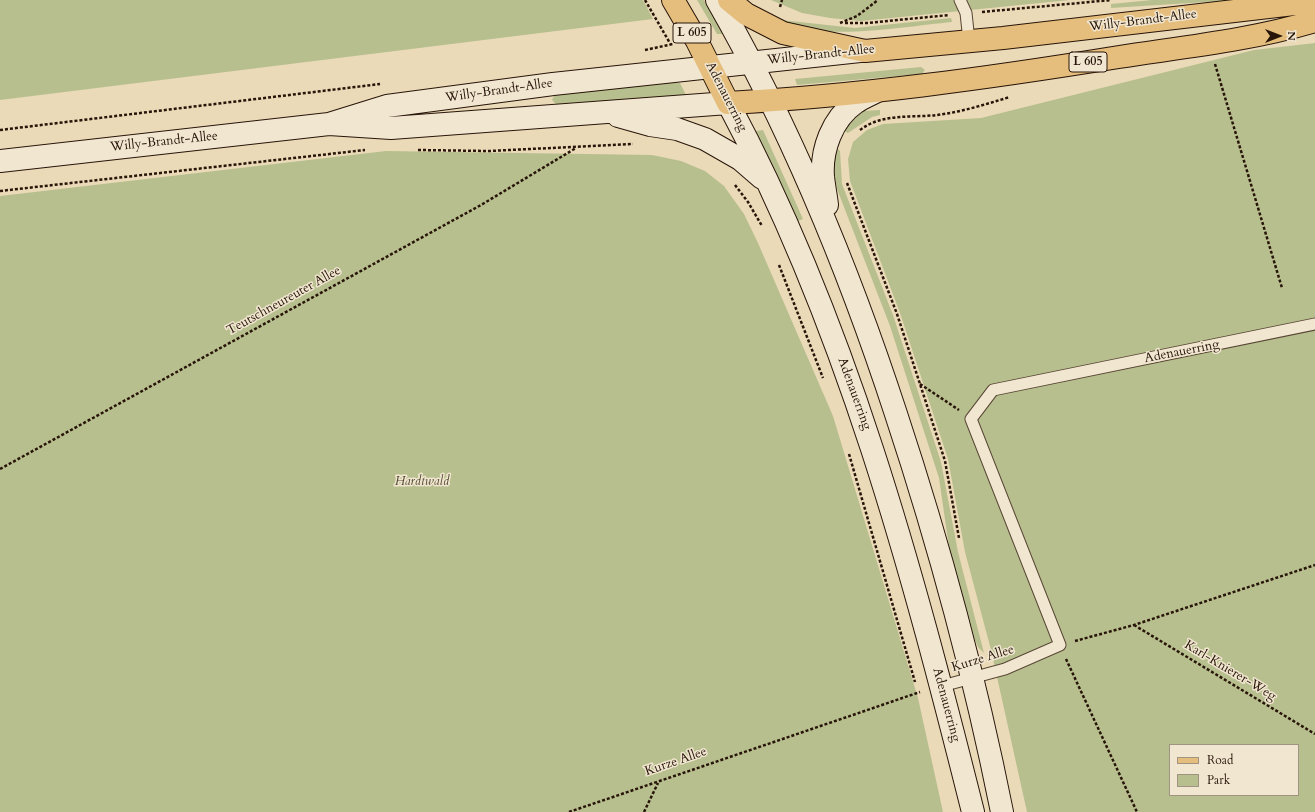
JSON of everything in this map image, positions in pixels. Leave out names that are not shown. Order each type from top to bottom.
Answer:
[{"type":"main road","name":"Adenauerring","points":[[674,0],[710,67],[769,184],[820,301],[861,412],[900,535],[942,686],[973,812]]},
{"type":"main road","name":"L 605","points":[[717,0],[751,62]]},
{"type":"main road","points":[[729,0],[746,14],[783,33],[865,51]]},
{"type":"main road","name":"Willy-Brandt-Allee","points":[[329,124],[387,106],[553,84],[751,62],[969,41],[1294,4],[1315,3]]},
{"type":"main road","name":"Willy-Brandt-Allee","points":[[0,161],[329,124],[391,128],[877,91],[1011,74],[1209,43],[1290,28],[1315,20]]},
{"type":"main road","points":[[751,62],[788,133],[829,228],[883,374],[922,491],[972,678],[1002,812]]},
{"type":"main road","points":[[829,228],[823,178],[826,147],[830,134],[841,116],[854,103],[877,91]]},
{"type":"main road","points":[[599,112],[650,125],[677,129],[705,138],[740,159],[769,184]]},
{"type":"lane","points":[[960,0],[966,13],[969,41]]},
{"type":"lane","name":"Adenauerring","points":[[971,419],[993,390],[1315,324]]},
{"type":"lane","points":[[971,419],[1060,645]]},
{"type":"lane","name":"Kurze Allee","points":[[942,686],[1004,669],[1060,645]]},
{"type":"path","points":[[639,51],[654,49],[671,44],[645,0]]},
{"type":"path","points":[[840,23],[856,16],[878,0]]},
{"type":"path","points":[[1209,43],[1282,288]]},
{"type":"path","points":[[0,130],[383,84]]},
{"type":"path","points":[[937,111],[938,115]]},
{"type":"path","points":[[413,149],[489,151],[640,144]]},
{"type":"path","name":"Teutschneureuter Allee","points":[[0,469],[480,205],[577,148]]},
{"type":"path","points":[[0,191],[367,149]]},
{"type":"path","points":[[847,182],[896,314],[945,461],[960,544]]},
{"type":"path","points":[[733,184],[748,202],[764,230]]},
{"type":"path","points":[[778,264],[825,384]]},
{"type":"path","points":[[920,384],[971,419]]},
{"type":"path","points":[[848,449],[920,700]]},
{"type":"path","points":[[1137,812],[1060,645],[1134,625],[1315,565]]},
{"type":"path","name":"Karl-Knierer-Weg","points":[[1134,625],[1315,734]]},
{"type":"path","name":"Kurze Allee","points":[[569,812],[942,686]]},
{"type":"path","points":[[644,812],[659,782]]},
{"type":"green space","points":[[0,0],[643,0],[653,19],[0,100]]},
{"type":"green space","points":[[697,0],[704,0],[724,34],[717,34]]},
{"type":"green space","points":[[771,0],[1070,0],[861,21],[802,13]]},
{"type":"green space","points":[[1152,0],[1238,0],[1111,8],[1111,4]]},
{"type":"green space","points":[[951,18],[952,22],[888,29],[840,32],[817,31],[797,27],[781,20],[855,28]]},
{"type":"green space","points":[[1315,43],[1315,812],[1027,812],[991,650],[965,552],[948,459],[900,313],[850,181],[848,159],[853,142],[867,130],[883,124],[981,118],[1254,50]]},
{"type":"green space","points":[[921,67],[925,70],[922,74],[797,85],[795,79]]},
{"type":"green space","points":[[663,82],[680,83],[686,95],[556,104],[552,100],[555,94]]},
{"type":"green space","points":[[880,110],[880,115],[872,117],[848,133],[844,131],[853,119],[864,111]]},
{"type":"green space","points":[[763,130],[803,219],[798,221],[756,131]]},
{"type":"green space","points":[[836,147],[840,151],[842,184],[893,315],[941,462],[958,552],[984,653],[978,647],[972,634],[949,547],[939,478],[890,326],[837,189],[833,172]]},
{"type":"green space","name":"Hardtwald","points":[[386,151],[652,155],[681,161],[705,171],[724,186],[744,214],[758,243],[833,416],[918,698],[943,812],[0,812],[0,196]]}]
